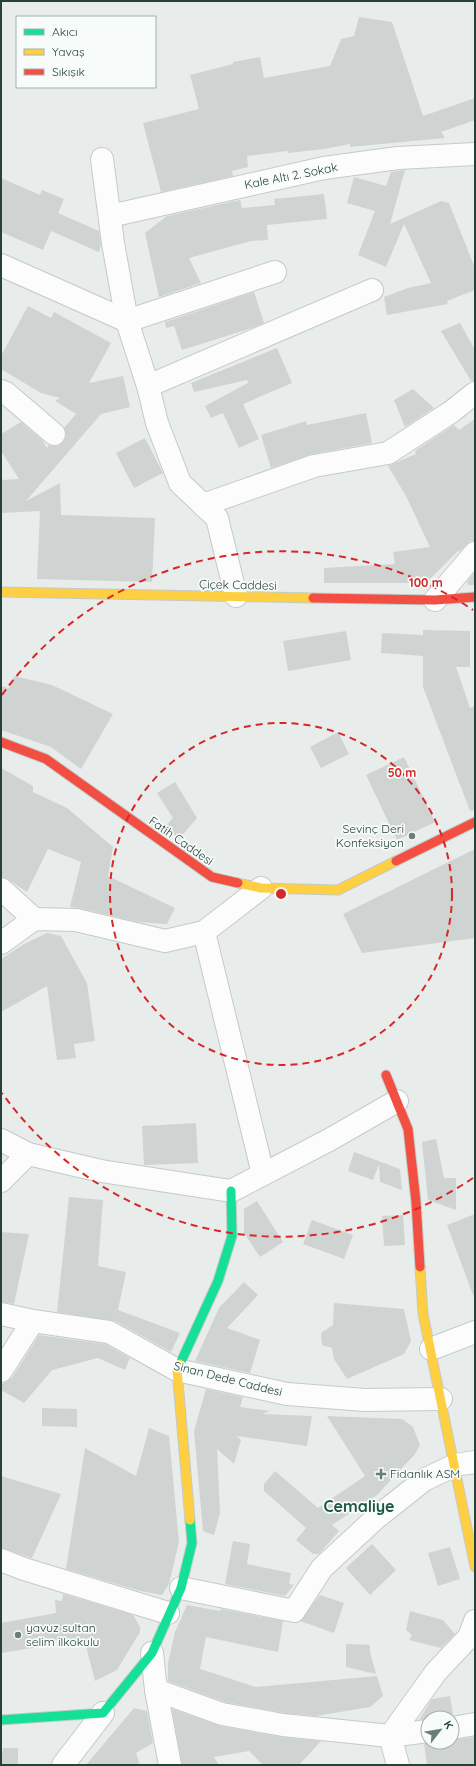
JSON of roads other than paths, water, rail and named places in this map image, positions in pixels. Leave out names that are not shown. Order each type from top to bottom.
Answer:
[{"type":"street","name":"Kale Altı 2. Sokak","points":[[110,216],[324,168],[398,158],[475,154]]},
{"type":"street","points":[[102,159],[127,321],[148,386],[157,423],[180,484],[217,518],[236,596]]},
{"type":"street","points":[[1,265],[127,321],[276,272]]},
{"type":"street","points":[[148,386],[372,290]]},
{"type":"street","points":[[1,391],[6,393],[54,434]]},
{"type":"street","points":[[203,505],[314,466],[388,453],[451,412],[475,393]]},
{"type":"street","points":[[435,600],[475,553]]},
{"type":"street","name":"Çiçek Caddesi","points":[[1,592],[435,600],[475,598]]},
{"type":"street","name":"Fatih Caddesi","points":[[1,742],[46,759],[212,877],[261,888],[338,890],[475,822]]},
{"type":"street","points":[[1,943],[34,919],[76,920],[165,941],[204,932],[261,888]]},
{"type":"street","points":[[1,889],[34,919]]},
{"type":"street","points":[[204,932],[263,1174]]},
{"type":"street","points":[[386,1075],[408,1129],[416,1202],[424,1314],[441,1399],[465,1463],[475,1567]]},
{"type":"street","points":[[1,1140],[28,1154],[101,1171],[231,1191],[329,1140],[396,1101]]},
{"type":"street","points":[[1,1181],[28,1154]]},
{"type":"street","points":[[63,1765],[152,1653],[168,1613],[181,1588],[192,1543],[177,1370],[218,1281],[232,1236],[231,1191]]},
{"type":"street","name":"Sinan Dede Caddesi","points":[[1,1314],[34,1321],[109,1332],[177,1370],[287,1394],[365,1400],[441,1399]]},
{"type":"street","points":[[1,1371],[34,1321]]},
{"type":"street","points":[[430,1349],[475,1332]]},
{"type":"street","points":[[181,1588],[294,1611],[322,1568],[376,1518],[424,1480],[465,1463]]},
{"type":"street","points":[[1,1560],[24,1569],[168,1613]]},
{"type":"street","points":[[390,1736],[436,1672],[469,1637],[475,1621]]},
{"type":"street","points":[[152,1653],[156,1690],[170,1765]]},
{"type":"street","points":[[156,1690],[222,1714],[283,1725],[390,1736],[420,1732]]},
{"type":"street","points":[[1,1720],[103,1713]]},
{"type":"street","points":[[460,1727],[475,1724]]},
{"type":"street","points":[[390,1736],[398,1765]]},
{"type":"place","name":"Sevinç Deri Konfeksiyon","points":[[412,836]]},
{"type":"place","name":"Fidanlık ASM","points":[[381,1474]]},
{"type":"place","name":"yavuz sultan selim ilkokulu","points":[[18,1635]]},
{"type":"district","name":"Cemaliye","points":[[359,1506]]}]
